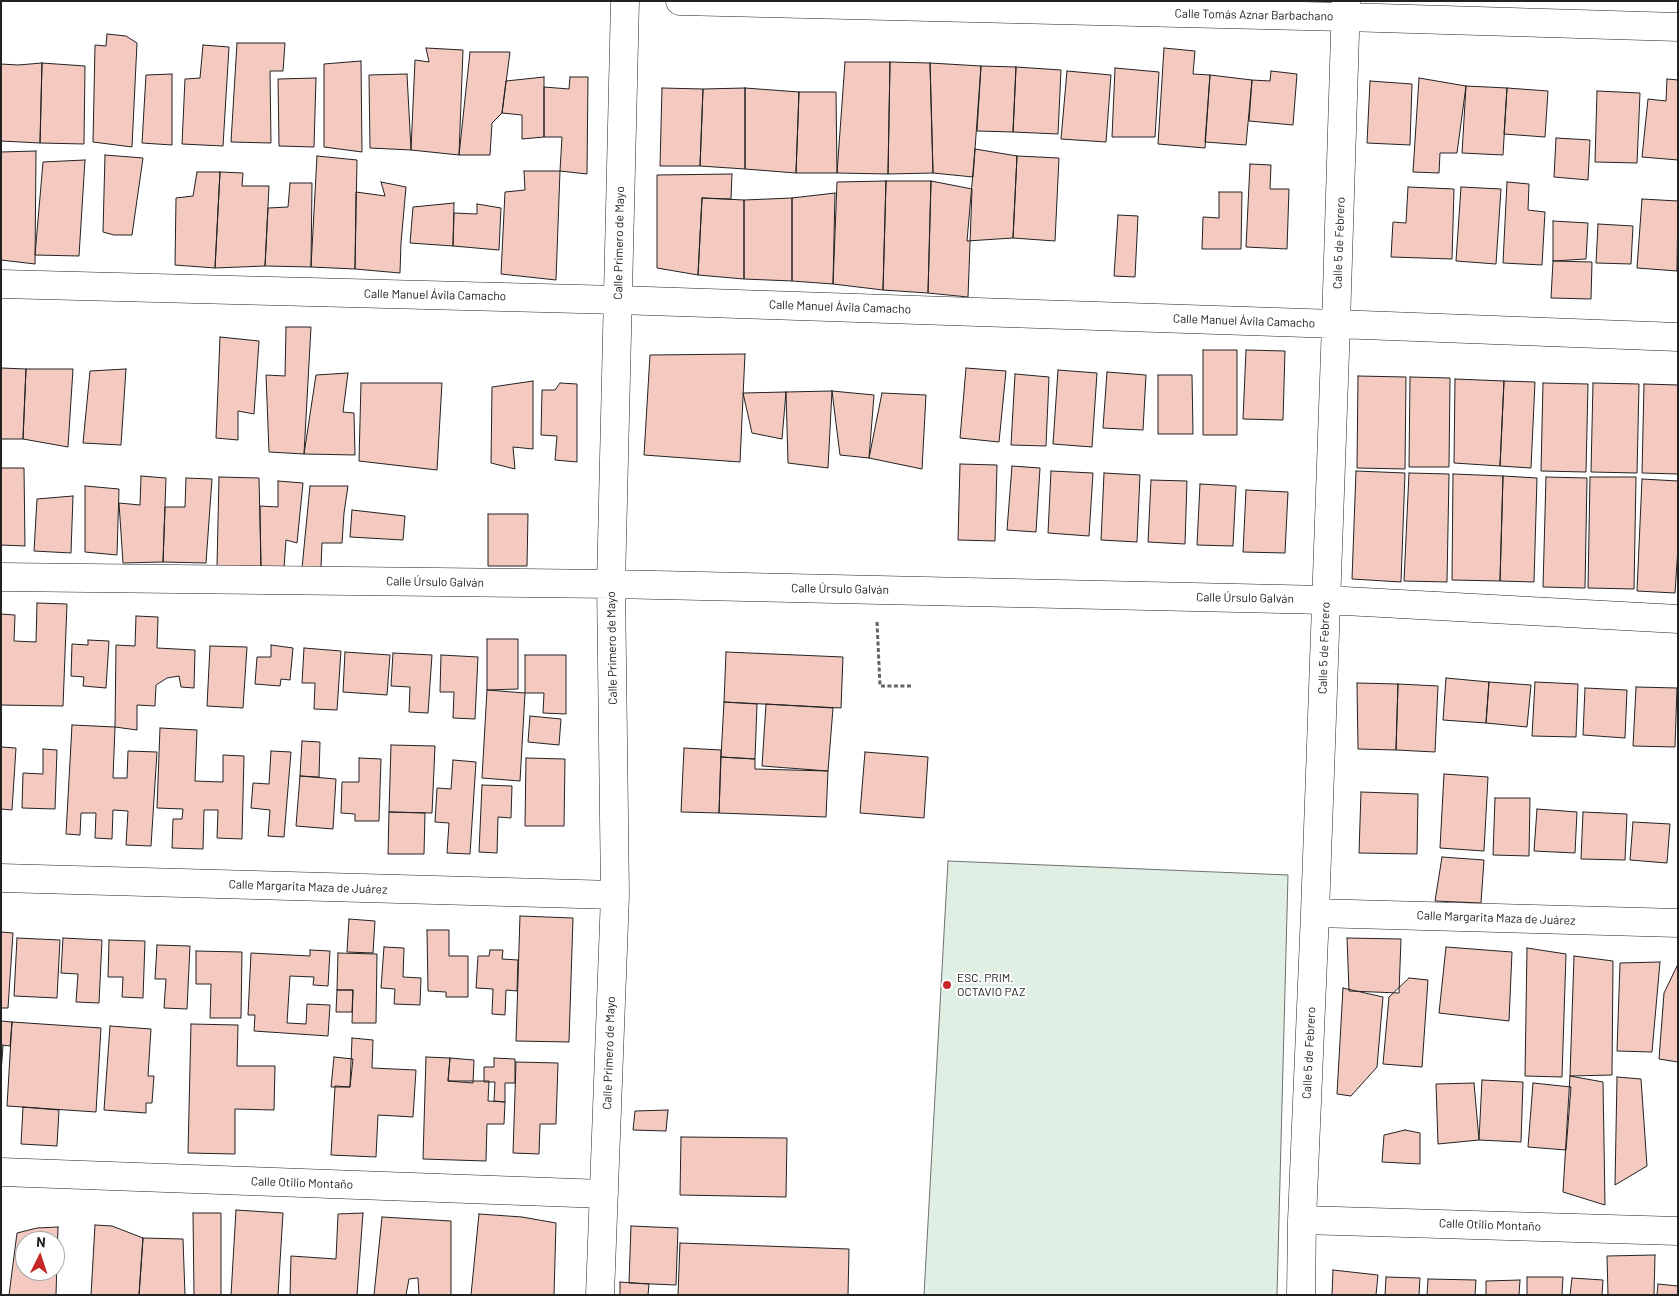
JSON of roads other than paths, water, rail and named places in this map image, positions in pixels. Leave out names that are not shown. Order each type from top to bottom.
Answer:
[{"type":"street","name":"Calle Primero de Mayo","points":[[600,1295],[615,895],[611,584],[625,1]]},
{"type":"street","name":"Calle Tomás Aznar Barbachano","points":[[680,1],[1345,9],[1678,27]]},
{"type":"street","name":"Calle 5 de Febrero","points":[[1301,1295],[1302,1220],[1336,324],[1345,9]]},
{"type":"street","name":"Calle Manuel Ávila Camacho","points":[[1,284],[618,300],[1678,337]]},
{"type":"street","name":"Calle Úrsulo Galván","points":[[1,577],[611,584],[1326,600],[1678,619]]},
{"type":"street","name":"Calle Margarita Maza de Juárez","points":[[1,878],[615,895]]},
{"type":"street","name":"Calle Margarita Maza de Juárez","points":[[1315,913],[1678,923]]},
{"type":"street","name":"Calle Otilio Montaño","points":[[1,1172],[604,1194]]},
{"type":"street","name":"Calle Otilio Montaño","points":[[1302,1220],[1678,1231]]},
{"type":"place","name":"ESC. PRIM. OCTAVIO PAZ","points":[[947,985]]}]
